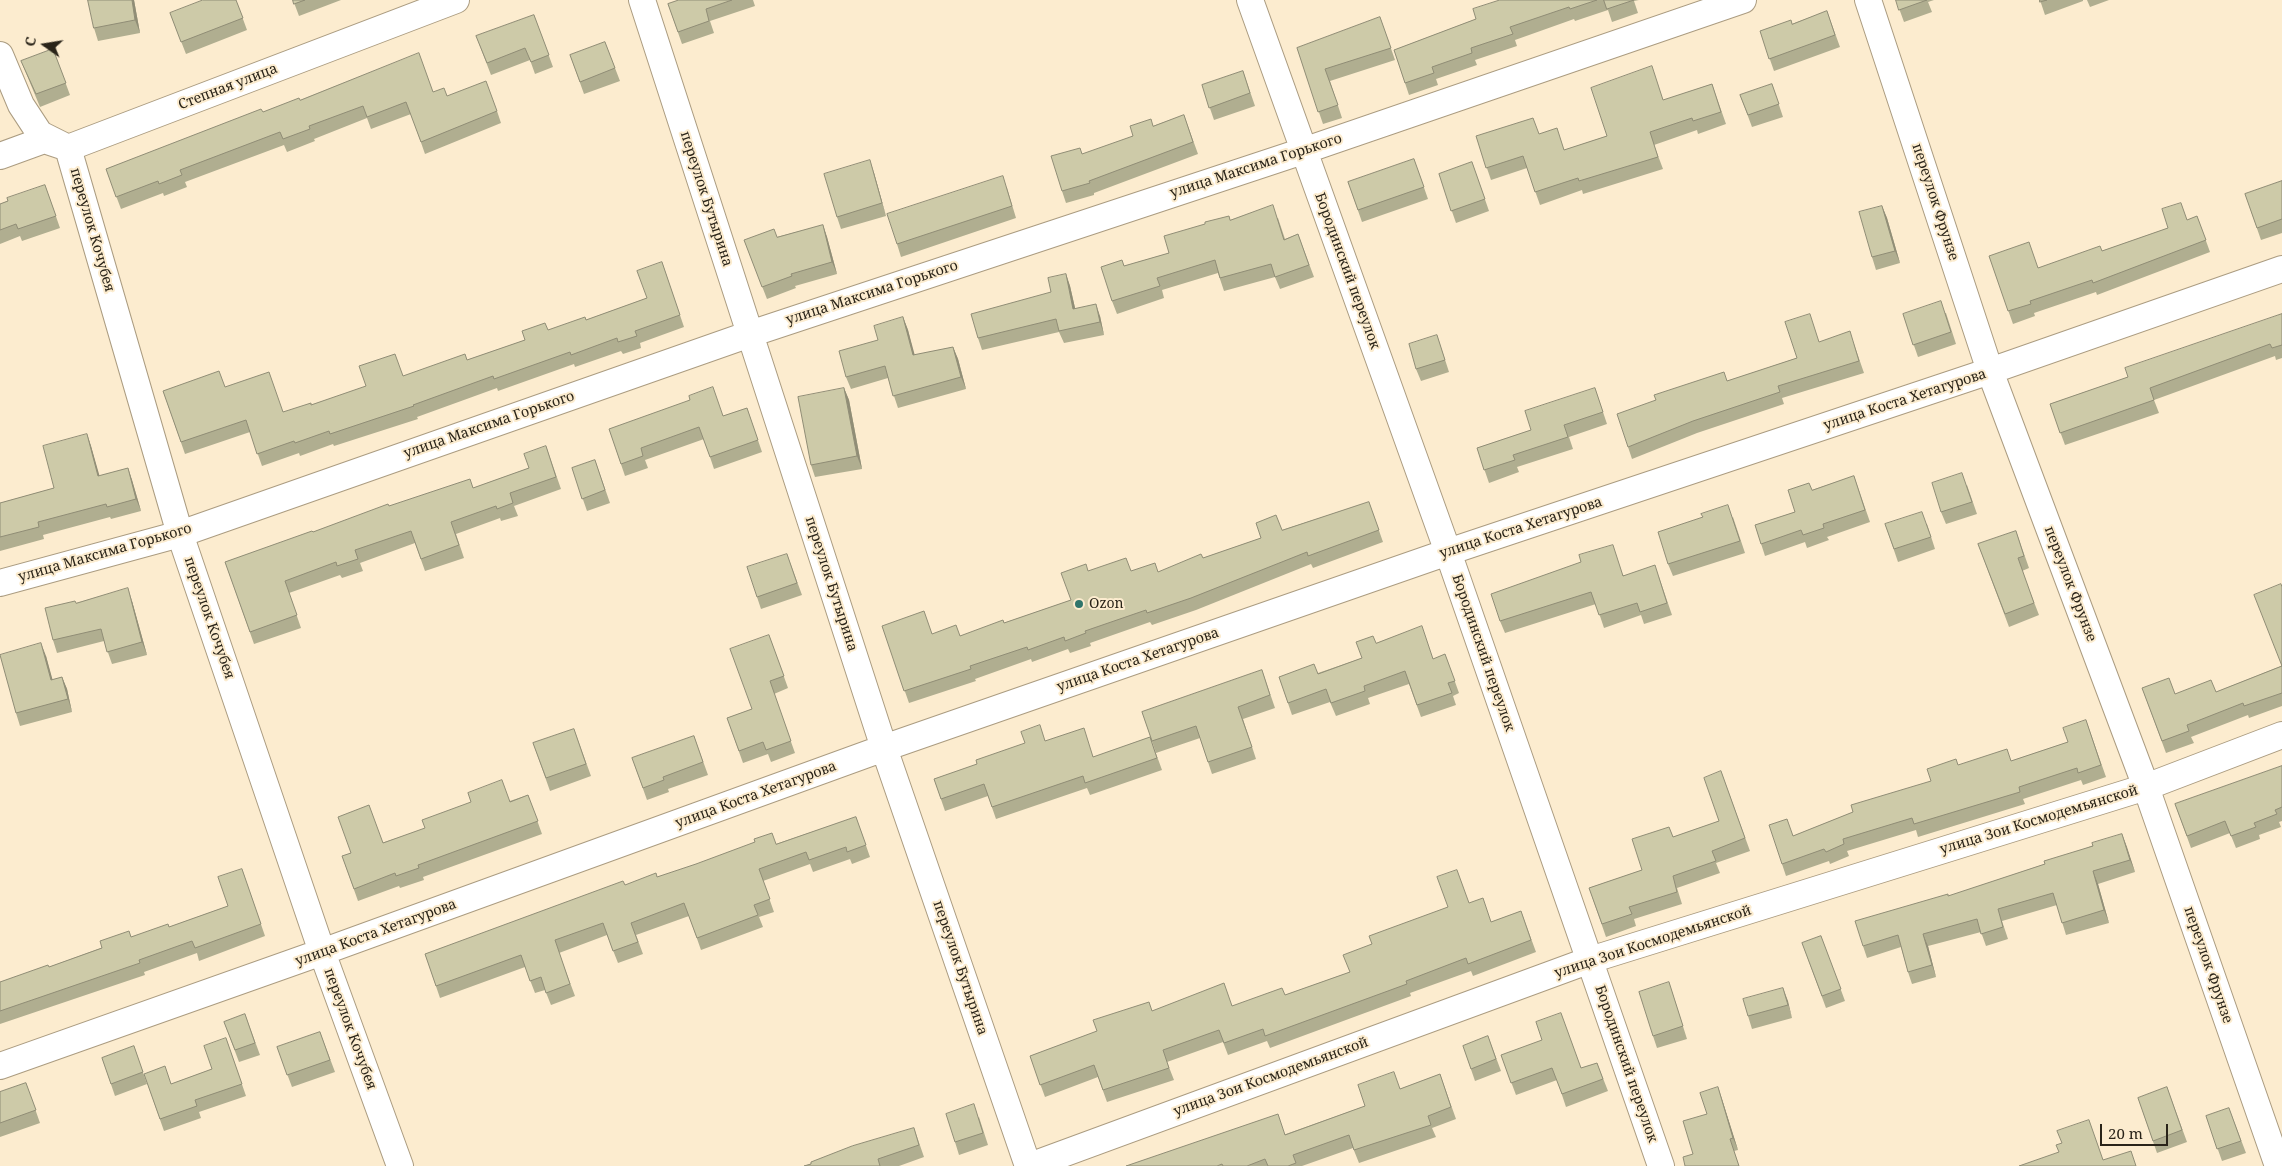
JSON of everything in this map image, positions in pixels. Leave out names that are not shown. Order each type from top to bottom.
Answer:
[{"type":"street","name":"Степная улица","points":[[68,148],[456,0]]},
{"type":"street","name":"переулок Бутырина","points":[[642,0],[884,748],[1029,1166]]},
{"type":"street","name":"Бородинский переулок","points":[[1250,0],[1448,552],[1661,1166]]},
{"type":"street","name":"улица Максима Горького","points":[[0,583],[180,534],[750,334],[1303,151],[1743,0]]},
{"type":"street","name":"переулок Фрунзе","points":[[1868,0],[1990,371],[2146,787],[2278,1166]]},
{"type":"street","points":[[0,55],[21,105],[40,134],[68,148]]},
{"type":"street","points":[[0,156],[44,140],[68,148]]},
{"type":"street","name":"переулок Кочубея","points":[[68,148],[180,534],[322,952],[400,1166]]},
{"type":"street","name":"улица Коста Хетагурова","points":[[0,1066],[322,952],[884,748],[1448,552],[1990,371],[2282,270]]},
{"type":"street","name":"улица Зои Космодемьянской","points":[[1029,1166],[1590,960],[2146,787],[2282,735]]},
{"type":"building","points":[[88,0],[132,0],[135,20],[94,28]]},
{"type":"building","points":[[203,0],[236,0],[243,18],[181,42],[170,13]]},
{"type":"building","points":[[293,0],[305,0],[294,4]]},
{"type":"building","points":[[679,0],[732,0],[706,9],[709,21],[678,32],[668,4]]},
{"type":"building","points":[[1500,0],[1597,0],[1570,9],[1569,7],[1510,27],[1513,34],[1471,48],[1472,53],[1432,67],[1434,73],[1405,83],[1394,50],[1476,19],[1473,9]]},
{"type":"building","points":[[1604,0],[1634,0],[1607,9]]},
{"type":"building","points":[[1896,0],[1927,0],[1899,10]]},
{"type":"building","points":[[1827,11],[1835,35],[1769,59],[1760,31],[1791,20],[1792,24]]},
{"type":"building","points":[[534,15],[549,55],[531,62],[525,48],[487,63],[476,36]]},
{"type":"building","points":[[1380,17],[1391,48],[1325,69],[1338,105],[1318,112],[1297,48]]},
{"type":"building","points":[[605,42],[615,68],[580,82],[570,55]]},
{"type":"building","points":[[53,49],[66,83],[36,94],[21,61]]},
{"type":"building","points":[[419,53],[433,92],[444,88],[447,96],[486,81],[497,111],[421,142],[406,102],[367,117],[363,106],[309,126],[310,129],[283,139],[280,132],[180,170],[182,175],[159,184],[158,181],[116,197],[106,169],[261,109],[263,112],[299,98],[300,100]]},
{"type":"building","points":[[1652,66],[1663,100],[1712,84],[1721,112],[1693,121],[1692,118],[1650,132],[1658,157],[1579,181],[1578,178],[1535,192],[1523,156],[1486,168],[1476,136],[1533,118],[1539,134],[1557,128],[1564,150],[1607,136],[1591,88]]},
{"type":"building","points":[[1243,71],[1250,93],[1209,108],[1202,85]]},
{"type":"building","points":[[1772,84],[1779,104],[1748,115],[1740,95]]},
{"type":"building","points":[[1184,115],[1193,142],[1089,181],[1090,183],[1062,191],[1051,156],[1080,148],[1082,154],[1133,136],[1130,126],[1151,119],[1153,126]]},
{"type":"building","points":[[1414,159],[1424,187],[1358,210],[1348,182]]},
{"type":"building","points":[[870,160],[882,203],[837,217],[824,174]]},
{"type":"building","points":[[1472,162],[1485,199],[1451,211],[1439,174]]},
{"type":"building","points":[[1003,176],[1012,206],[897,244],[887,214]]},
{"type":"building","points":[[2282,181],[2282,219],[2257,228],[2245,194]]},
{"type":"building","points":[[45,185],[56,216],[18,229],[16,224],[0,230],[0,204],[8,201],[7,198]]},
{"type":"building","points":[[2181,203],[2187,220],[2197,216],[2206,240],[2093,283],[2092,280],[2030,301],[2031,304],[2008,311],[1989,256],[2029,242],[2038,268],[2100,246],[2102,251],[2168,228],[2162,209]]},
{"type":"building","points":[[1273,205],[1284,240],[1298,234],[1309,265],[1275,277],[1271,264],[1220,278],[1215,260],[1157,278],[1160,286],[1112,301],[1101,267],[1122,260],[1124,266],[1169,253],[1164,236],[1229,216],[1230,220]]},
{"type":"building","points":[[1882,206],[1895,251],[1872,257],[1859,212]]},
{"type":"building","points":[[823,225],[832,262],[791,274],[792,276],[762,287],[744,240],[774,229],[777,237]]},
{"type":"building","points":[[662,262],[680,315],[635,331],[637,336],[618,342],[617,338],[571,355],[570,352],[494,379],[493,376],[414,406],[330,434],[329,431],[257,454],[246,420],[181,442],[163,391],[219,371],[225,387],[269,372],[283,412],[311,403],[311,405],[366,386],[359,366],[395,354],[403,376],[465,354],[467,360],[525,340],[522,331],[545,323],[548,330],[585,317],[586,320],[647,298],[637,271]]},
{"type":"building","points":[[1066,274],[1073,309],[1096,304],[1100,322],[1059,331],[1056,319],[978,338],[971,314],[1051,292],[1048,278]]},
{"type":"building","points":[[1941,301],[1951,332],[1913,345],[1903,314]]},
{"type":"building","points":[[1810,314],[1819,342],[1850,331],[1859,361],[1778,386],[1780,392],[1693,421],[1628,447],[1617,414],[1656,400],[1654,395],[1724,372],[1727,381],[1797,358],[1785,322]]},
{"type":"building","points":[[2282,314],[2282,345],[2272,348],[2270,344],[2150,388],[2154,400],[2060,433],[2050,404],[2128,377],[2125,368]]},
{"type":"building","points":[[903,317],[913,355],[953,347],[961,377],[893,396],[885,366],[846,377],[839,351],[878,340],[874,326]]},
{"type":"building","points":[[1437,335],[1445,360],[1416,369],[1409,344]]},
{"type":"building","points":[[713,387],[723,416],[747,408],[758,440],[710,457],[699,427],[641,448],[643,456],[621,464],[609,429],[690,400],[689,396]]},
{"type":"building","points":[[844,388],[857,456],[811,465],[798,397]]},
{"type":"building","points":[[1595,388],[1603,412],[1564,425],[1568,437],[1513,455],[1515,460],[1484,470],[1477,448],[1531,430],[1525,411]]},
{"type":"building","points":[[87,434],[98,476],[128,468],[136,499],[107,507],[106,504],[38,522],[39,527],[0,537],[0,503],[54,488],[43,446]]},
{"type":"building","points":[[546,446],[556,477],[510,493],[513,503],[497,509],[496,506],[451,522],[459,545],[421,559],[411,531],[355,550],[358,559],[337,566],[336,562],[285,581],[297,615],[250,632],[225,562],[388,504],[389,506],[470,479],[473,488],[529,468],[524,454]]},
{"type":"building","points":[[595,460],[605,490],[582,499],[572,468]]},
{"type":"building","points":[[1962,473],[1972,502],[1941,512],[1932,483]]},
{"type":"building","points":[[1854,476],[1865,510],[1823,524],[1824,528],[1803,535],[1801,530],[1761,544],[1755,525],[1795,512],[1788,490],[1809,483],[1812,490]]},
{"type":"building","points":[[1369,502],[1379,530],[1308,556],[1307,552],[1191,598],[1147,613],[1146,610],[1085,631],[1086,633],[1065,641],[1064,637],[1028,650],[1027,647],[970,666],[971,669],[904,691],[882,626],[924,611],[932,634],[956,625],[960,636],[1003,620],[1004,623],[1071,600],[1061,573],[1086,564],[1088,571],[1126,558],[1131,571],[1155,563],[1158,572],[1201,554],[1203,558],[1261,538],[1256,523],[1276,515],[1282,530]]},
{"type":"building","points":[[1728,505],[1740,541],[1668,564],[1658,532],[1703,517],[1701,514]]},
{"type":"building","points":[[1922,512],[1931,537],[1894,549],[1885,524]]},
{"type":"building","points":[[2016,531],[2024,556],[2018,558],[2034,603],[2005,614],[1978,544]]},
{"type":"building","points":[[1613,545],[1623,576],[1655,565],[1667,603],[1640,612],[1637,603],[1599,615],[1591,592],[1500,621],[1491,594],[1581,562],[1579,555]]},
{"type":"building","points":[[787,554],[797,583],[757,597],[747,567]]},
{"type":"building","points":[[2281,584],[2282,587],[2282,666],[2254,595]]},
{"type":"building","points":[[128,588],[142,642],[107,652],[101,629],[53,640],[45,608],[75,601],[76,603]]},
{"type":"building","points":[[1422,626],[1433,659],[1445,654],[1455,681],[1448,683],[1452,693],[1417,705],[1405,671],[1364,686],[1365,691],[1331,703],[1326,689],[1288,703],[1279,677],[1314,664],[1318,674],[1362,658],[1356,642],[1373,636],[1376,643]]},
{"type":"building","points":[[769,635],[784,676],[770,681],[791,741],[766,750],[763,742],[739,751],[727,718],[752,709],[730,649]]},
{"type":"building","points":[[41,643],[51,680],[62,677],[68,699],[16,713],[0,655]]},
{"type":"building","points":[[2282,666],[2282,693],[2244,706],[2243,703],[2187,725],[2189,731],[2162,741],[2142,688],[2169,678],[2175,694],[2211,680],[2216,692]]},
{"type":"building","points":[[1262,670],[1270,695],[1238,707],[1252,747],[1208,762],[1196,726],[1152,741],[1142,712]]},
{"type":"building","points":[[2086,720],[2101,765],[2078,773],[2077,768],[2019,787],[2020,792],[1914,824],[1912,818],[1843,839],[1844,844],[1826,852],[1824,849],[1782,864],[1769,825],[1787,819],[1793,836],[1853,812],[1851,805],[1931,781],[1927,769],[1956,759],[1958,765],[2007,749],[2011,761],[2068,742],[2063,728]]},
{"type":"building","points":[[1040,725],[1045,741],[1084,728],[1093,757],[1150,737],[1157,758],[1085,783],[1083,776],[992,807],[984,784],[941,799],[934,779],[977,764],[976,760],[1025,743],[1021,732]]},
{"type":"building","points":[[574,729],[586,764],[546,778],[533,743]]},
{"type":"building","points":[[694,736],[703,762],[663,777],[664,780],[643,788],[632,758]]},
{"type":"building","points":[[2282,766],[2282,807],[2275,810],[2277,814],[2254,823],[2256,827],[2231,836],[2225,821],[2187,836],[2175,804]]},
{"type":"building","points":[[1721,771],[1745,838],[1712,851],[1716,861],[1673,876],[1677,892],[1629,907],[1632,914],[1602,924],[1589,888],[1642,870],[1632,839],[1669,827],[1673,837],[1719,821],[1704,778]]},
{"type":"building","points":[[502,780],[510,802],[528,795],[538,821],[418,865],[419,868],[396,876],[395,873],[354,889],[342,856],[351,853],[338,817],[369,805],[383,843],[425,828],[422,820],[471,802],[468,793]]},
{"type":"building","points":[[856,817],[866,845],[847,852],[846,847],[809,860],[806,852],[759,869],[770,899],[754,905],[758,915],[697,938],[684,903],[631,923],[638,942],[613,951],[603,923],[555,940],[570,984],[546,993],[541,977],[530,981],[521,955],[436,986],[425,954],[623,881],[625,885],[656,873],[657,877],[696,864],[755,842],[754,839],[772,833],[776,844]]},
{"type":"building","points":[[2122,834],[2130,860],[2093,871],[2104,910],[2062,923],[2053,893],[1998,909],[2003,927],[1981,934],[1977,919],[1923,934],[1932,965],[1908,972],[1898,935],[1863,946],[1855,921],[1948,894],[1948,896],[2045,864],[2044,861],[2093,846],[2092,843]]},
{"type":"building","points":[[242,869],[261,924],[195,948],[192,941],[139,960],[140,963],[0,1011],[0,982],[102,948],[100,941],[129,931],[131,937],[168,924],[169,927],[228,906],[218,877]]},
{"type":"building","points":[[1457,870],[1469,903],[1483,898],[1491,922],[1521,911],[1531,940],[1468,964],[1466,958],[1406,981],[1407,984],[1265,1036],[1263,1029],[1224,1043],[1219,1030],[1163,1050],[1169,1068],[1103,1090],[1094,1065],[1040,1085],[1030,1056],[1097,1031],[1093,1020],[1149,1002],[1152,1011],[1224,983],[1232,1006],[1282,988],[1285,995],[1350,972],[1343,955],[1372,944],[1369,936],[1448,907],[1437,877]]},
{"type":"building","points":[[1821,936],[1841,989],[1822,996],[1802,943]]},
{"type":"building","points":[[1669,982],[1683,1026],[1653,1036],[1639,992]]},
{"type":"building","points":[[1783,988],[1788,1005],[1748,1016],[1743,999]]},
{"type":"building","points":[[1561,1013],[1581,1068],[1597,1063],[1603,1079],[1562,1094],[1552,1068],[1511,1083],[1501,1055],[1542,1040],[1536,1022]]},
{"type":"building","points":[[245,1014],[255,1043],[235,1050],[224,1022]]},
{"type":"building","points":[[320,1032],[330,1060],[287,1075],[277,1047]]},
{"type":"building","points":[[1488,1036],[1496,1059],[1471,1069],[1463,1046]]},
{"type":"building","points":[[226,1038],[242,1084],[195,1100],[197,1106],[160,1119],[144,1074],[165,1066],[171,1084],[212,1069],[204,1046]]},
{"type":"building","points":[[134,1046],[143,1072],[111,1084],[102,1058]]},
{"type":"building","points":[[1394,1072],[1400,1089],[1440,1074],[1451,1107],[1428,1116],[1431,1125],[1354,1150],[1349,1135],[1293,1155],[1296,1163],[1288,1166],[1268,1166],[1265,1159],[1247,1166],[1223,1166],[1222,1164],[1217,1166],[1126,1166],[1278,1114],[1285,1135],[1365,1106],[1358,1085]]},
{"type":"building","points":[[26,1083],[36,1110],[0,1123],[0,1092]]},
{"type":"building","points":[[1718,1087],[1733,1138],[1730,1139],[1739,1166],[1685,1166],[1683,1157],[1693,1154],[1683,1121],[1707,1114],[1700,1093]]},
{"type":"building","points":[[2167,1087],[2182,1130],[2153,1141],[2138,1098]]},
{"type":"building","points":[[974,1104],[983,1133],[955,1142],[946,1114]]},
{"type":"building","points":[[2229,1108],[2241,1141],[2217,1149],[2206,1116]]},
{"type":"building","points":[[2089,1120],[2103,1160],[2131,1151],[2136,1166],[2019,1166],[2059,1152],[2056,1145],[2062,1143],[2057,1131]]},
{"type":"building","points":[[914,1128],[919,1145],[878,1159],[880,1166],[804,1166],[852,1146]]},
{"type":"place","name":"Ozon","points":[[1079,604]]}]
